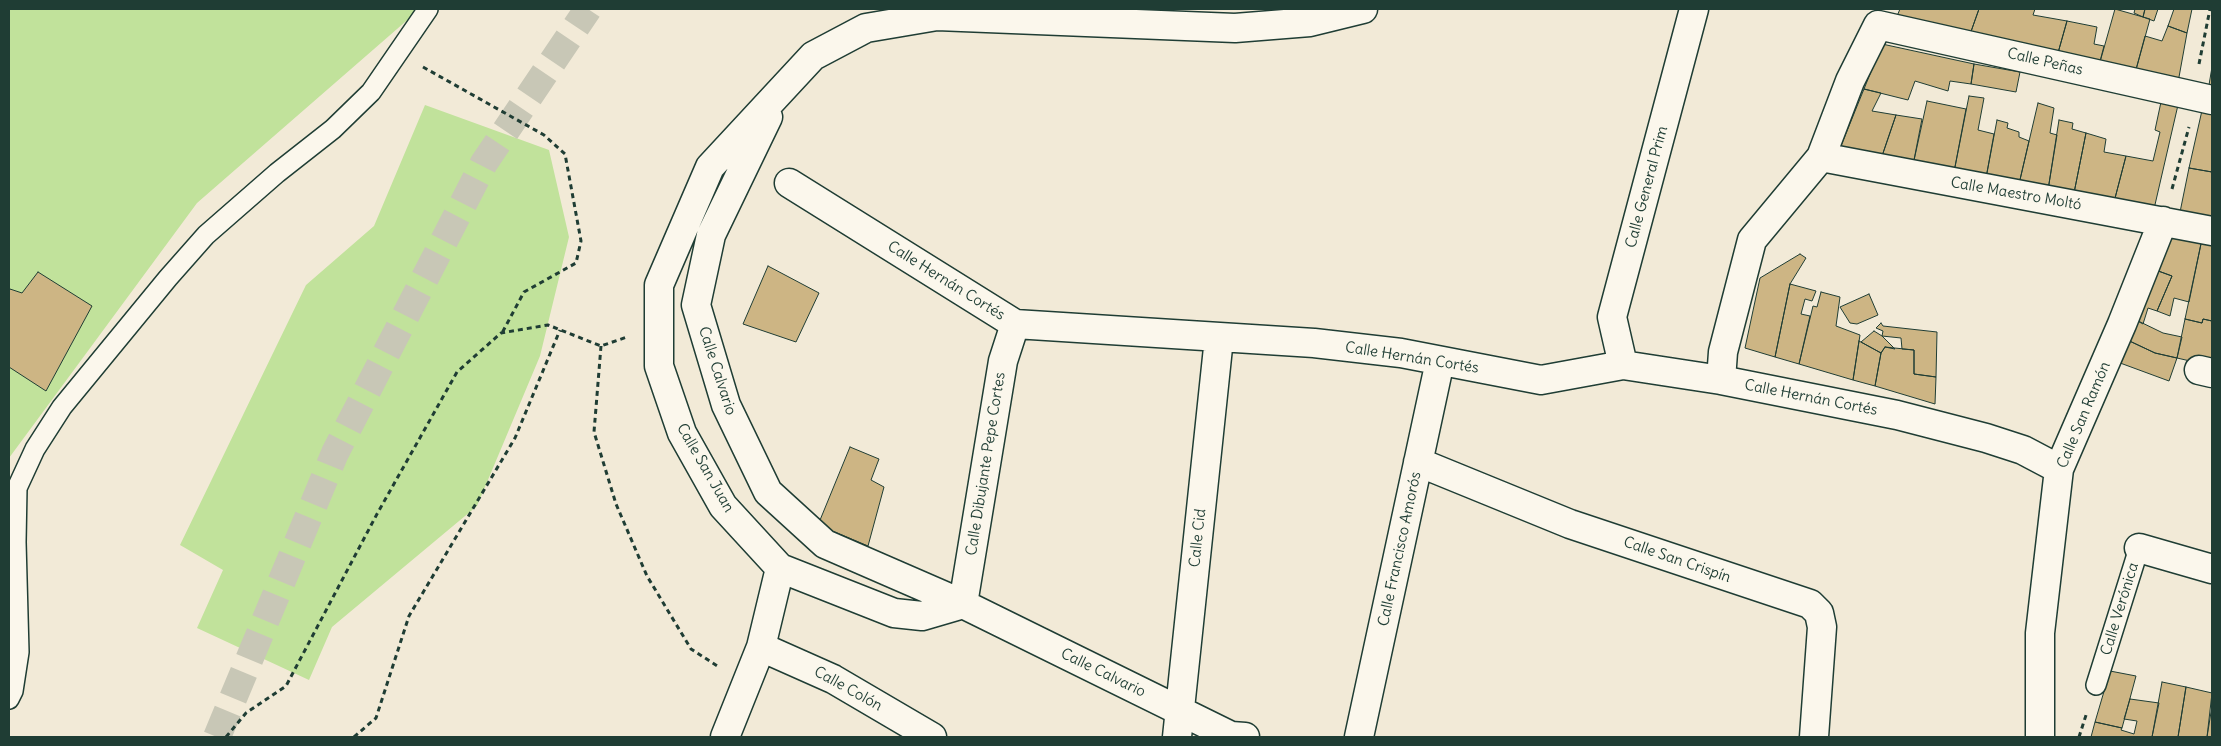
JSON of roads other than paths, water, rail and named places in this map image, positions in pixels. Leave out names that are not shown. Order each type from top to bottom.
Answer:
[{"type":"street","name":"Calle San Juan","points":[[780,568],[723,506],[682,433],[659,366],[659,285],[710,167],[813,56],[866,28],[937,13],[1143,24],[1254,26],[1310,22],[1363,9]]},
{"type":"street","name":"Calle General Prim","points":[[1623,365],[1612,317],[1694,9]]},
{"type":"street","name":"Calle Peñas","points":[[1821,157],[1850,81],[1878,25],[2212,100]]},
{"type":"street","name":"Calle Calvario","points":[[780,92],[711,235],[696,305],[726,405],[768,492],[825,544],[963,604],[1178,724],[1231,736],[1245,737]]},
{"type":"street","name":"Calle Maestro Moltó","points":[[1821,157],[2212,231]]},
{"type":"street","points":[[1721,380],[1723,352],[1752,240],[1821,157]]},
{"type":"street","name":"Calle Hernán Cortés","points":[[789,183],[1015,324],[1314,343],[1401,353],[1541,380],[1623,365],[1721,380],[1888,413],[1986,438],[2023,450],[2059,470]]},
{"type":"street","name":"Calle San Ramón","points":[[2040,737],[2040,633],[2059,470],[2122,324],[2163,221]]},
{"type":"street","name":"Calle Dibujante Pepe Cortes","points":[[963,604],[1003,361],[1015,324]]},
{"type":"street","name":"Calle Cid","points":[[1178,724],[1219,338]]},
{"type":"street","name":"Calle Francisco Amorós","points":[[1359,737],[1440,361]]},
{"type":"street","name":"Calle San Crispín","points":[[1418,462],[1570,524],[1810,604],[1819,613],[1822,627],[1814,737]]},
{"type":"street","name":"Calle Verónica","points":[[2139,548],[2212,569]]},
{"type":"street","points":[[725,737],[761,647],[780,568],[894,613],[922,616],[963,604]]},
{"type":"street","name":"Calle Colón","points":[[761,647],[833,679],[932,737]]},
{"type":"lane","points":[[9,699],[13,691],[19,652],[16,542],[17,488],[36,450],[62,407],[168,278],[206,235],[277,173],[333,129],[370,92],[428,9]]},
{"type":"lane","points":[[1104,9],[1143,24]]},
{"type":"lane","name":"Calle Verónica","points":[[2096,685],[2139,548]]},
{"type":"tunnel","points":[[217,737],[335,453],[484,163],[588,9]]}]
